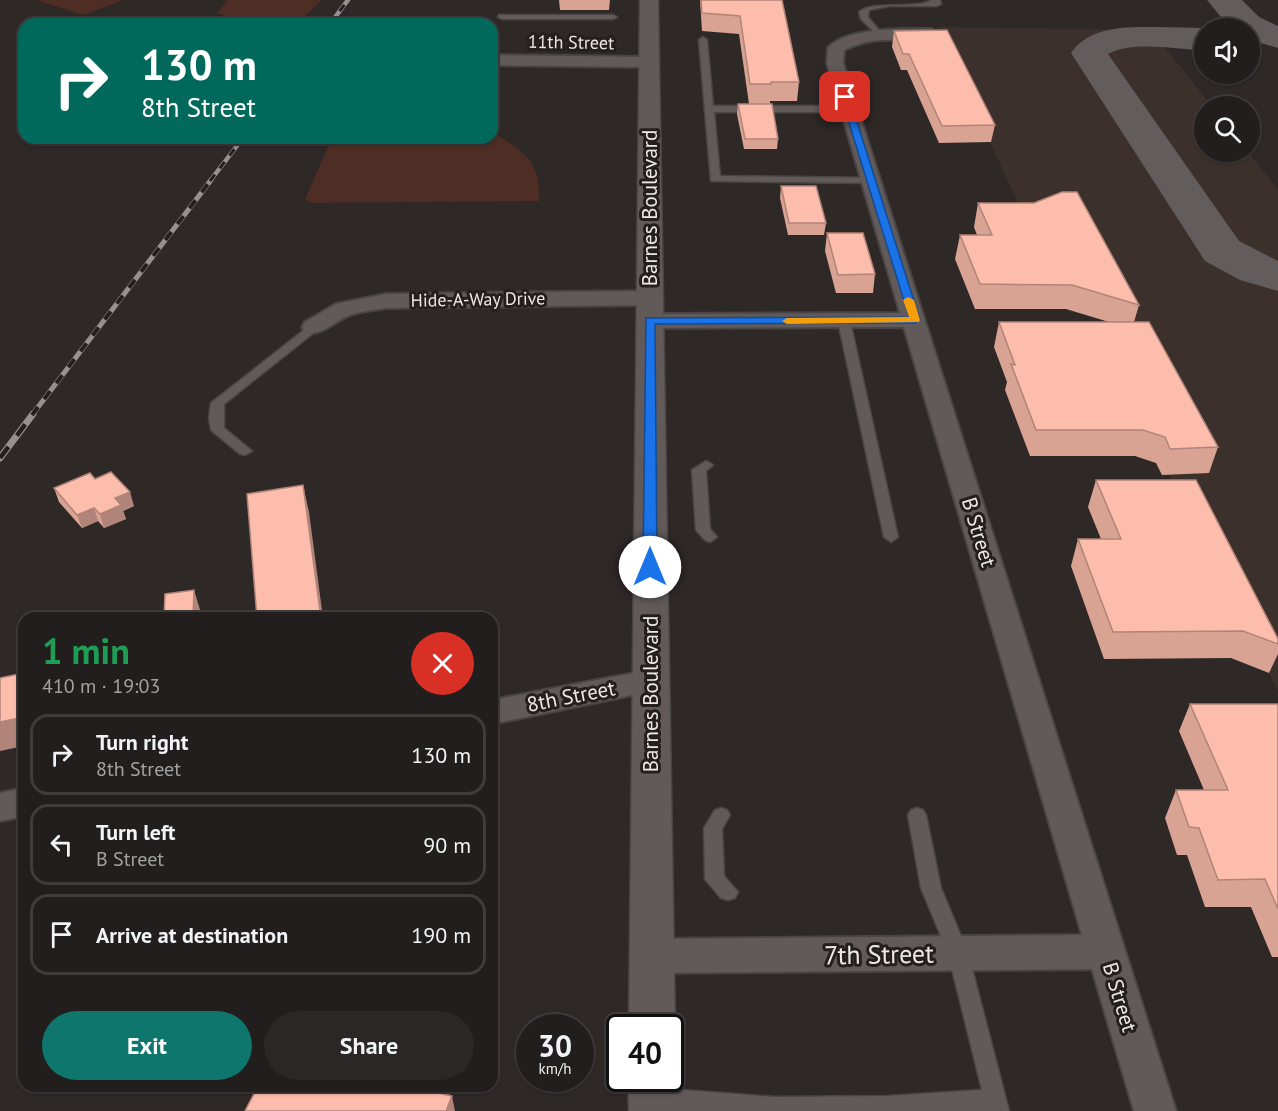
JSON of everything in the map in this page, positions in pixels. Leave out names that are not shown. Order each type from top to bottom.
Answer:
[{"type":"street","name":"Barnes Boulevard","points":[[649,0],[652,1014]]},
{"type":"street","name":"B Street","points":[[933,34],[878,34],[853,40],[836,48],[835,63],[1155,1111]]},
{"type":"street","name":"11th Street","points":[[498,60],[650,62]]},
{"type":"street","name":"Hide-A-Way Drive","points":[[313,327],[344,309],[386,301],[649,309]]},
{"type":"street","points":[[649,309],[844,321],[915,320]]},
{"type":"street","name":"8th Street","points":[[498,711],[650,681]]},
{"type":"street","points":[[0,807],[18,803]]},
{"type":"street","name":"7th Street","points":[[651,956],[1106,952]]},
{"type":"lane","points":[[878,34],[864,18],[863,12],[866,8],[905,2],[937,4],[936,0]]},
{"type":"lane","points":[[502,17],[614,17]]},
{"type":"lane","points":[[703,40],[715,179],[870,180]]},
{"type":"lane","points":[[710,109],[848,109]]},
{"type":"lane","points":[[844,321],[891,537]]},
{"type":"lane","points":[[245,451],[218,430],[216,418],[218,403],[313,327]]},
{"type":"lane","points":[[706,465],[699,470],[699,476],[703,530],[710,537]]},
{"type":"lane","points":[[721,815],[713,828],[715,879],[728,892]]},
{"type":"lane","points":[[653,1096],[775,1108],[996,1105],[958,953],[931,888],[917,815]]},
{"type":"shaded area","points":[[36,0],[124,0],[83,15]]},
{"type":"shaded area","points":[[228,0],[322,0],[304,17],[231,18],[217,13]]},
{"type":"shaded area","points":[[936,27],[1151,30],[1204,96],[1194,96],[1194,162],[1256,162],[1278,189],[1278,691],[1164,463],[1071,216],[1029,226]]},
{"type":"shaded area","points":[[498,136],[513,145],[528,159],[534,167],[539,187],[539,201],[311,203],[305,199],[329,144],[498,144]]},
{"type":"building","points":[[701,0],[782,0],[799,82],[750,84],[740,16],[702,13]]},
{"type":"building","points":[[947,30],[995,125],[942,126],[909,54],[903,54],[894,31]]},
{"type":"building","points":[[738,104],[772,104],[778,139],[745,139]]},
{"type":"building","points":[[781,186],[816,186],[826,223],[789,223]]},
{"type":"building","points":[[1062,192],[1077,192],[1139,305],[1072,285],[980,284],[960,235],[992,235],[978,203],[1034,203]]},
{"type":"building","points":[[827,233],[863,233],[875,274],[838,275]]},
{"type":"building","points":[[999,322],[1149,322],[1218,447],[1170,449],[1165,437],[1143,430],[1036,430],[1011,364],[1015,365]]},
{"type":"building","points":[[111,472],[130,492],[115,498],[121,505],[100,514],[94,508],[77,515],[54,488],[90,473],[95,479]]},
{"type":"building","points":[[1096,480],[1196,480],[1278,639],[1278,644],[1243,631],[1113,632],[1078,539],[1121,539]]},
{"type":"building","points":[[303,485],[320,612],[257,612],[247,494]]},
{"type":"building","points":[[194,590],[193,612],[164,612],[165,594]]},
{"type":"building","points":[[18,674],[18,718],[0,722],[0,678]]},
{"type":"building","points":[[1190,704],[1278,704],[1278,909],[1265,879],[1218,880],[1199,828],[1189,827],[1176,790],[1228,790]]},
{"type":"building","points":[[255,1092],[435,1092],[452,1096],[446,1111],[245,1111]]},
{"type":"taxiway","points":[[1224,0],[1247,24],[1260,32],[1278,37]]},
{"type":"taxiway","points":[[1194,39],[1124,38],[1096,46],[1089,53],[1222,251],[1257,270],[1278,276]]},
{"type":"railway","points":[[334,18],[348,0]]},
{"type":"railway","points":[[210,181],[238,144]]},
{"type":"railway","points":[[32,415],[211,180]]},
{"type":"railway","points":[[0,458],[33,414]]},
{"type":"slow traffic","points":[[787,321],[915,320],[908,300]]},
{"type":"route","points":[[650,567],[650,321],[915,320],[845,97]]}]
